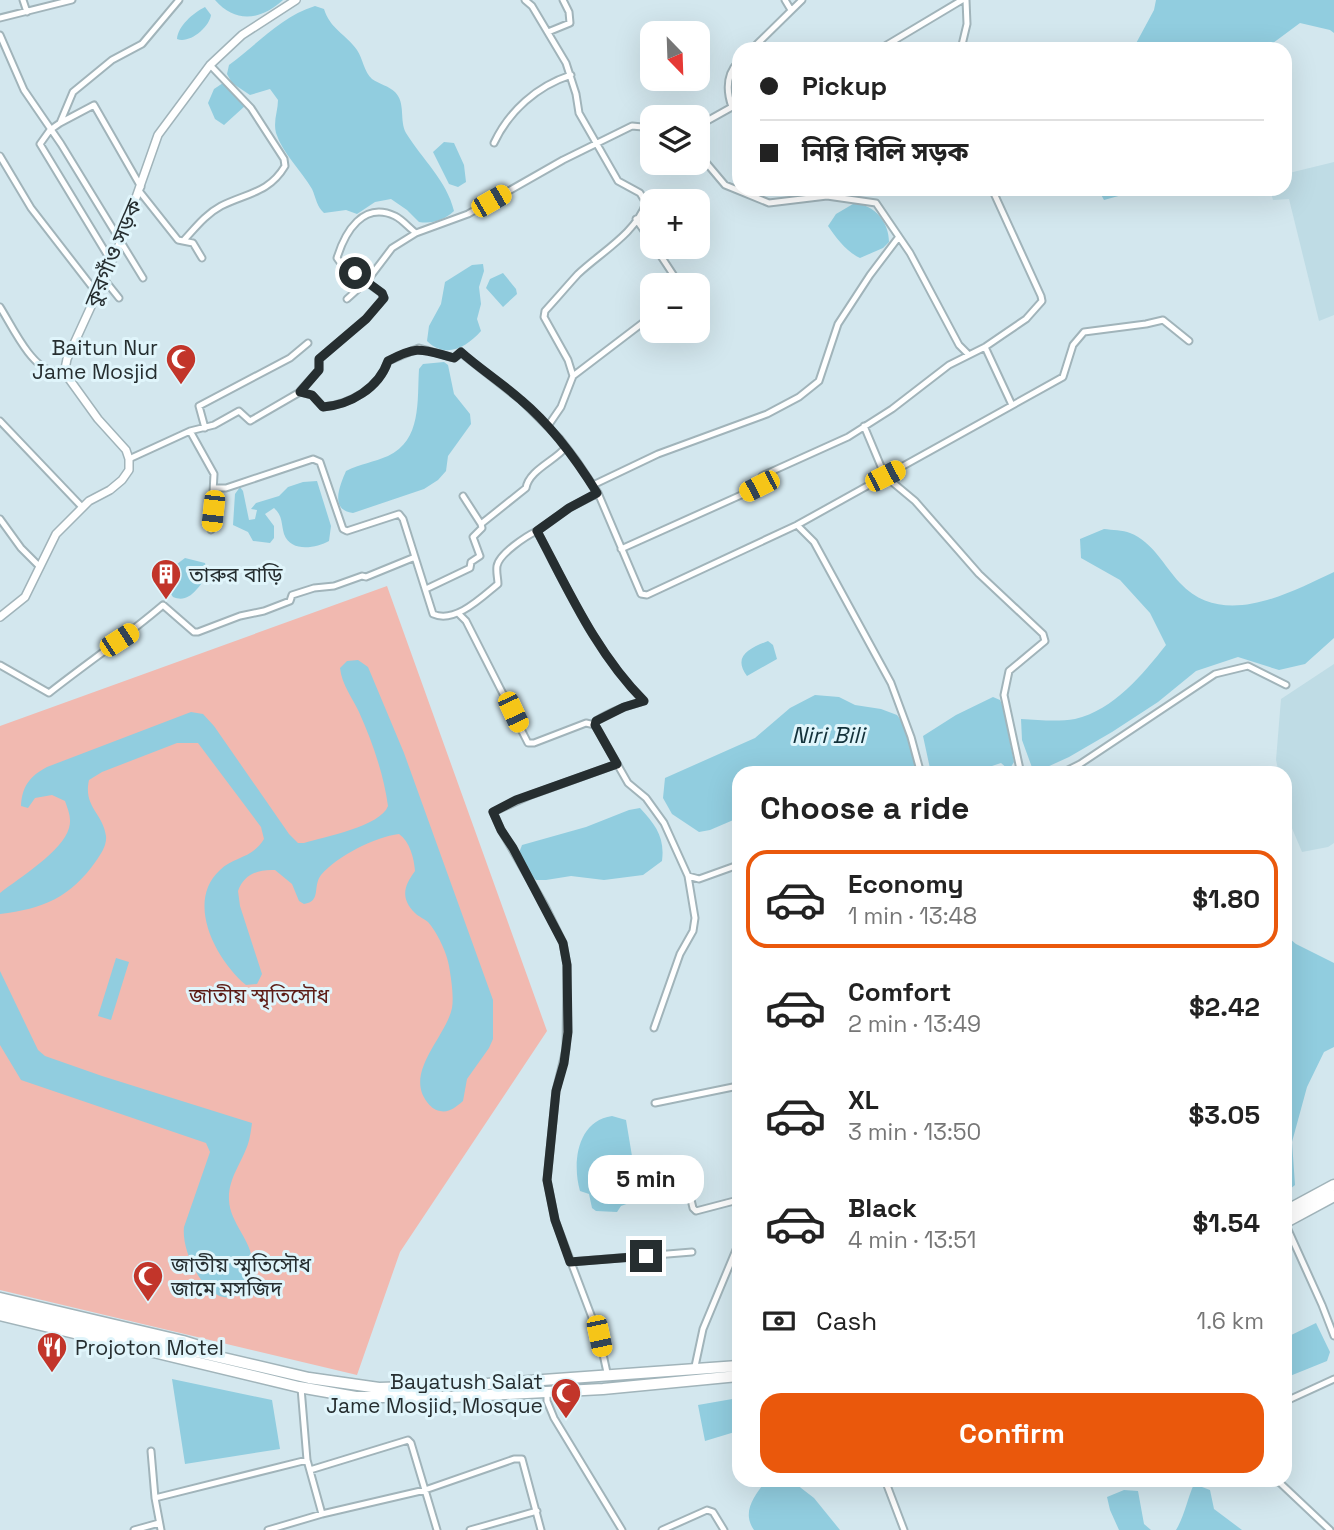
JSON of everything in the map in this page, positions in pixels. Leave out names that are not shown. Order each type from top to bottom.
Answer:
[{"type":"highway","points":[[1292,1208],[1334,1185]]},
{"type":"highway","points":[[1292,1219],[1334,1196]]},
{"type":"highway","points":[[0,1298],[183,1341],[200,1346],[213,1356]]},
{"type":"highway","points":[[0,1306],[309,1378],[379,1388],[608,1377],[732,1367]]},
{"type":"highway","points":[[0,1315],[302,1388],[356,1397],[395,1399],[603,1390],[732,1377]]},
{"type":"highway","points":[[0,1321],[23,1321]]},
{"type":"street","points":[[23,0],[27,12]]},
{"type":"street","points":[[0,18],[72,0]]},
{"type":"street","points":[[167,0],[173,6]]},
{"type":"street","points":[[60,123],[73,92],[111,60],[142,44],[179,0]]},
{"type":"street","name":"কুরগাঁও সড়ক","points":[[65,369],[96,292],[120,243],[158,135],[210,65],[242,34],[296,0]]},
{"type":"street","points":[[525,0],[532,6],[566,63],[579,113],[618,181],[640,193],[646,202],[643,212],[578,274],[545,312],[544,317],[568,360],[573,376]]},
{"type":"street","points":[[548,32],[570,23],[569,12],[563,0]]},
{"type":"street","points":[[785,0],[791,10]]},
{"type":"street","points":[[759,42],[802,0]]},
{"type":"street","points":[[892,42],[964,0],[967,24],[963,42]]},
{"type":"street","points":[[0,35],[24,90],[143,278]]},
{"type":"street","points":[[184,240],[208,215],[222,206],[273,183],[285,166],[284,159],[251,107],[210,65]]},
{"type":"street","points":[[732,69],[727,91],[732,100]]},
{"type":"street","points":[[494,143],[508,118],[532,95],[546,85],[571,75]]},
{"type":"street","points":[[111,261],[40,144],[50,130],[94,105],[140,189],[178,240],[193,243],[202,258]]},
{"type":"street","points":[[710,120],[732,108]]},
{"type":"street","points":[[346,299],[367,281],[392,248],[416,233],[468,214],[563,160],[632,125],[640,126]]},
{"type":"street","points":[[0,156],[31,208],[96,292]]},
{"type":"street","points":[[710,167],[725,185],[732,188]]},
{"type":"street","points":[[752,196],[769,203],[827,196],[876,204],[910,253],[959,345],[968,354]]},
{"type":"street","points":[[621,549],[737,498],[759,486],[762,476],[848,437],[892,409],[949,365],[985,347],[1026,318],[1042,301],[995,196]]},
{"type":"street","points":[[129,459],[240,411],[250,421],[300,392],[319,370],[319,359],[366,319],[384,298],[382,293],[342,265],[337,258],[343,239],[352,225],[370,212],[384,212],[398,217],[416,233]]},
{"type":"street","points":[[636,219],[640,225]]},
{"type":"street","points":[[593,485],[658,454],[767,414],[799,397],[819,381],[838,324],[898,238]]},
{"type":"street","points":[[103,278],[119,298]]},
{"type":"street","points":[[0,307],[27,351],[38,363],[53,371],[65,369],[66,376],[98,419],[126,450],[129,459],[128,470],[122,480],[82,508],[56,534],[25,597],[0,617]]},
{"type":"street","points":[[300,392],[312,395],[323,407],[333,406],[367,391],[384,373],[388,361],[419,348],[454,358],[461,352],[522,401],[566,447],[593,485],[641,594],[647,596],[797,525],[1063,377],[1073,345],[1084,332],[1163,320],[1189,341]]},
{"type":"street","points":[[548,426],[561,407],[573,376],[640,325]]},
{"type":"street","points":[[205,428],[199,406],[290,358],[308,343]]},
{"type":"street","points":[[985,347],[1012,405]]},
{"type":"street","points":[[0,421],[82,508]]},
{"type":"street","points":[[864,426],[885,476],[915,501],[979,574],[1043,634],[1045,641],[1009,671],[1004,695],[1019,766]]},
{"type":"street","points":[[190,431],[212,468],[214,488],[211,530]]},
{"type":"street","points":[[481,524],[526,488],[526,483],[535,473],[559,456],[566,447]]},
{"type":"street","points":[[214,488],[226,488],[313,459],[320,462],[343,530],[399,514],[403,519],[433,614],[439,617],[458,613],[498,584],[497,566],[501,558],[526,536],[597,493]]},
{"type":"street","points":[[426,589],[470,568],[471,562],[480,556],[473,537],[482,528],[481,524],[463,496]]},
{"type":"street","points":[[0,519],[21,548],[40,567]]},
{"type":"street","points":[[797,525],[814,542],[891,683],[919,766]]},
{"type":"street","points":[[537,531],[581,616],[626,683],[644,701],[603,717],[596,721],[595,725]]},
{"type":"street","points":[[0,665],[49,693],[163,605],[194,632],[198,632],[283,604],[290,601],[292,595],[302,591],[366,577],[415,557]]},
{"type":"street","points":[[458,613],[471,631],[528,743],[586,723],[595,725],[628,783],[646,798],[664,823],[688,876],[695,918],[693,931],[680,954],[654,1028]]},
{"type":"street","points":[[1076,766],[1215,674],[1248,666],[1286,685]]},
{"type":"street","points":[[608,1377],[599,1336],[555,1220],[547,1180],[556,1091],[564,1063],[568,1032],[567,965],[563,943],[493,812],[531,795],[617,764]]},
{"type":"street","points":[[688,876],[699,879],[732,868]]},
{"type":"street","points":[[655,1103],[732,1087]]},
{"type":"street","points":[[687,1183],[693,1208],[696,1210],[732,1201]]},
{"type":"street","points":[[1292,1239],[1334,1336]]},
{"type":"street","points":[[570,1262],[692,1252]]},
{"type":"street","points":[[694,1371],[703,1329],[732,1259]]},
{"type":"street","points":[[1292,1398],[1334,1379]]},
{"type":"street","points":[[302,1388],[307,1460],[323,1514]]},
{"type":"street","points":[[547,1392],[547,1401],[554,1418],[622,1530]]},
{"type":"street","points":[[310,1470],[408,1440],[437,1530]]},
{"type":"street","points":[[151,1451],[161,1530]]},
{"type":"street","points":[[268,1530],[425,1490],[514,1459],[522,1459],[541,1530]]},
{"type":"street","points":[[155,1498],[307,1460]]},
{"type":"street","points":[[888,1487],[904,1530]]},
{"type":"street","points":[[1284,1487],[1330,1530]]},
{"type":"street","points":[[662,1530],[707,1510],[713,1512],[724,1530]]},
{"type":"street","points":[[470,1530],[537,1511]]},
{"type":"street","points":[[134,1530],[159,1523]]},
{"type":"shaded area","points":[[1334,162],[1334,315],[1319,321],[1289,199],[1273,200],[1272,196],[1292,196],[1292,172]]},
{"type":"shaded area","points":[[1334,664],[1334,843],[1328,847],[1302,852],[1292,828],[1292,766],[1277,766],[1276,760],[1281,699]]},
{"type":"green space","name":"জাতীয় স্মৃতিসৌধ","points":[[387,586],[547,1031],[400,1252],[357,1375],[0,1290],[0,726]]},
{"type":"water","points":[[215,0],[283,0],[266,12],[240,16],[223,8]]},
{"type":"water","points":[[1156,0],[1334,0],[1334,33],[1300,23],[1274,42],[1137,42],[1154,10]]},
{"type":"water","points":[[315,6],[324,9],[334,27],[353,44],[369,76],[393,90],[398,96],[406,133],[451,200],[454,211],[446,217],[434,222],[419,222],[391,199],[375,202],[357,214],[346,210],[324,213],[312,189],[279,141],[275,124],[278,100],[270,89],[250,95],[232,83],[227,74],[229,65],[280,24]]},
{"type":"water","points":[[205,7],[211,15],[203,30],[193,37],[177,39],[187,20]]},
{"type":"water","points":[[223,83],[246,105],[224,125],[215,119],[208,103],[214,89]]},
{"type":"water","points":[[444,142],[454,143],[464,165],[466,182],[458,187],[449,184],[433,152]]},
{"type":"water","points":[[1102,196],[1118,196],[1104,200]]},
{"type":"water","points":[[853,204],[867,207],[879,215],[886,227],[889,242],[883,248],[860,258],[838,240],[828,226],[836,214]]},
{"type":"water","points":[[483,264],[484,271],[479,287],[481,304],[477,319],[481,331],[469,342],[455,349],[434,346],[427,341],[429,326],[441,304],[445,282],[472,265]]},
{"type":"water","points":[[503,273],[517,294],[503,307],[486,288],[490,279]]},
{"type":"water","points":[[444,362],[448,365],[454,394],[470,414],[471,424],[448,456],[446,471],[424,489],[353,513],[346,511],[341,507],[338,496],[346,471],[388,456],[399,449],[407,440],[416,418],[419,369],[423,364]]},
{"type":"water","points":[[317,481],[331,526],[329,541],[311,547],[292,544],[284,534],[280,517],[274,508],[265,514],[274,526],[274,538],[270,543],[253,541],[248,532],[233,525],[235,494],[240,487],[249,520],[255,519],[257,510],[251,509],[256,503],[279,496],[288,487]]},
{"type":"water","points":[[1104,529],[1130,533],[1152,548],[1180,583],[1197,597],[1216,604],[1235,606],[1256,603],[1334,572],[1334,638],[1305,664],[1279,670],[1238,657],[1196,671],[1158,702],[1069,757],[1049,766],[1031,766],[1022,740],[1021,719],[1069,720],[1102,708],[1126,690],[1166,645],[1150,613],[1120,580],[1081,558],[1080,539]]},
{"type":"water","points":[[185,558],[205,563],[208,575],[193,593],[179,599],[173,597],[165,585],[177,564]]},
{"type":"water","points":[[768,641],[773,645],[777,659],[747,676],[741,663],[742,658],[749,650]]},
{"type":"water","points":[[358,660],[368,667],[404,753],[493,1000],[493,1039],[467,1079],[463,1101],[446,1111],[432,1108],[421,1091],[420,1079],[423,1067],[452,1008],[451,976],[446,955],[435,931],[407,902],[406,887],[415,871],[406,841],[399,834],[389,836],[346,854],[321,875],[315,897],[304,904],[299,901],[292,884],[275,870],[263,870],[244,880],[238,891],[240,906],[262,974],[257,984],[246,985],[224,961],[215,946],[205,914],[205,898],[210,883],[225,865],[254,850],[264,839],[261,827],[198,743],[177,743],[102,772],[89,780],[91,804],[106,836],[105,846],[98,858],[76,884],[55,899],[30,909],[0,914],[0,893],[50,855],[69,828],[70,817],[65,801],[52,795],[35,798],[28,808],[21,806],[25,787],[32,778],[47,767],[191,712],[203,714],[214,726],[298,843],[338,834],[375,819],[388,806],[384,782],[377,758],[340,668],[347,661]]},
{"type":"water","name":"Niri Bili","points":[[815,695],[839,697],[855,705],[881,709],[897,715],[906,727],[919,766],[732,766],[732,821],[699,832],[672,814],[663,798],[665,778],[755,738],[790,708]]},
{"type":"water","points":[[993,697],[1000,700],[1014,762],[1012,766],[1001,763],[992,766],[929,766],[923,736],[956,715]]},
{"type":"water","points":[[640,808],[658,832],[663,853],[662,861],[643,875],[604,880],[571,876],[536,880],[528,873],[519,853],[522,845]]},
{"type":"water","points":[[1292,941],[1334,963],[1334,1047],[1324,1052],[1307,1087],[1292,1142]]},
{"type":"water","points":[[116,958],[129,962],[111,1020],[98,1016]]},
{"type":"water","points":[[0,971],[38,1050],[45,1056],[252,1123],[248,1144],[229,1192],[234,1220],[252,1256],[249,1277],[239,1292],[228,1297],[217,1295],[206,1286],[196,1273],[185,1241],[184,1227],[210,1152],[206,1143],[21,1080],[0,1045]]},
{"type":"water","points":[[612,1116],[626,1120],[632,1156],[630,1183],[637,1188],[640,1199],[621,1206],[617,1212],[596,1211],[592,1208],[589,1194],[580,1191],[577,1156],[584,1135],[591,1126]]},
{"type":"water","points":[[1292,1142],[1295,1185],[1292,1187]]},
{"type":"water","points":[[1316,1323],[1330,1352],[1327,1361],[1292,1375],[1292,1335]]},
{"type":"water","points":[[172,1379],[272,1400],[280,1449],[185,1464]]},
{"type":"water","points":[[732,1399],[732,1433],[705,1441],[698,1405]]},
{"type":"water","points":[[762,1487],[800,1487],[814,1498],[840,1530],[754,1530],[750,1523],[749,1510]]},
{"type":"water","points":[[1193,1487],[1202,1487],[1210,1490],[1214,1509],[1242,1530],[1176,1530]]},
{"type":"water","points":[[1124,1490],[1138,1491],[1144,1524],[1151,1530],[1119,1530],[1107,1497]]},
{"type":"place","name":"Baitun Nur Jame Mosjid","points":[[181,386]]},
{"type":"place","name":"তারুর বাড়ি","points":[[166,601]]},
{"type":"place","name":"জাতীয় স্মৃতিসৌধ জামে মসজিদ","points":[[148,1303]]},
{"type":"place","name":"Projoton Motel","points":[[52,1374]]},
{"type":"place","name":"Bayatush Salat Jame Mosjid, Mosque","points":[[566,1420]]},
{"type":"route","points":[[355,273],[382,293],[384,298],[366,319],[319,359],[319,370],[300,392],[312,395],[323,407],[333,406],[367,391],[384,373],[388,361],[398,355],[419,348],[454,358],[461,352],[522,401],[548,426],[576,460],[597,493],[569,508],[537,531],[581,616],[626,683],[644,701],[624,707],[596,721],[595,725],[617,764],[516,800],[493,812],[563,943],[567,965],[568,1032],[564,1063],[556,1091],[547,1180],[555,1220],[570,1262],[646,1256]]}]
